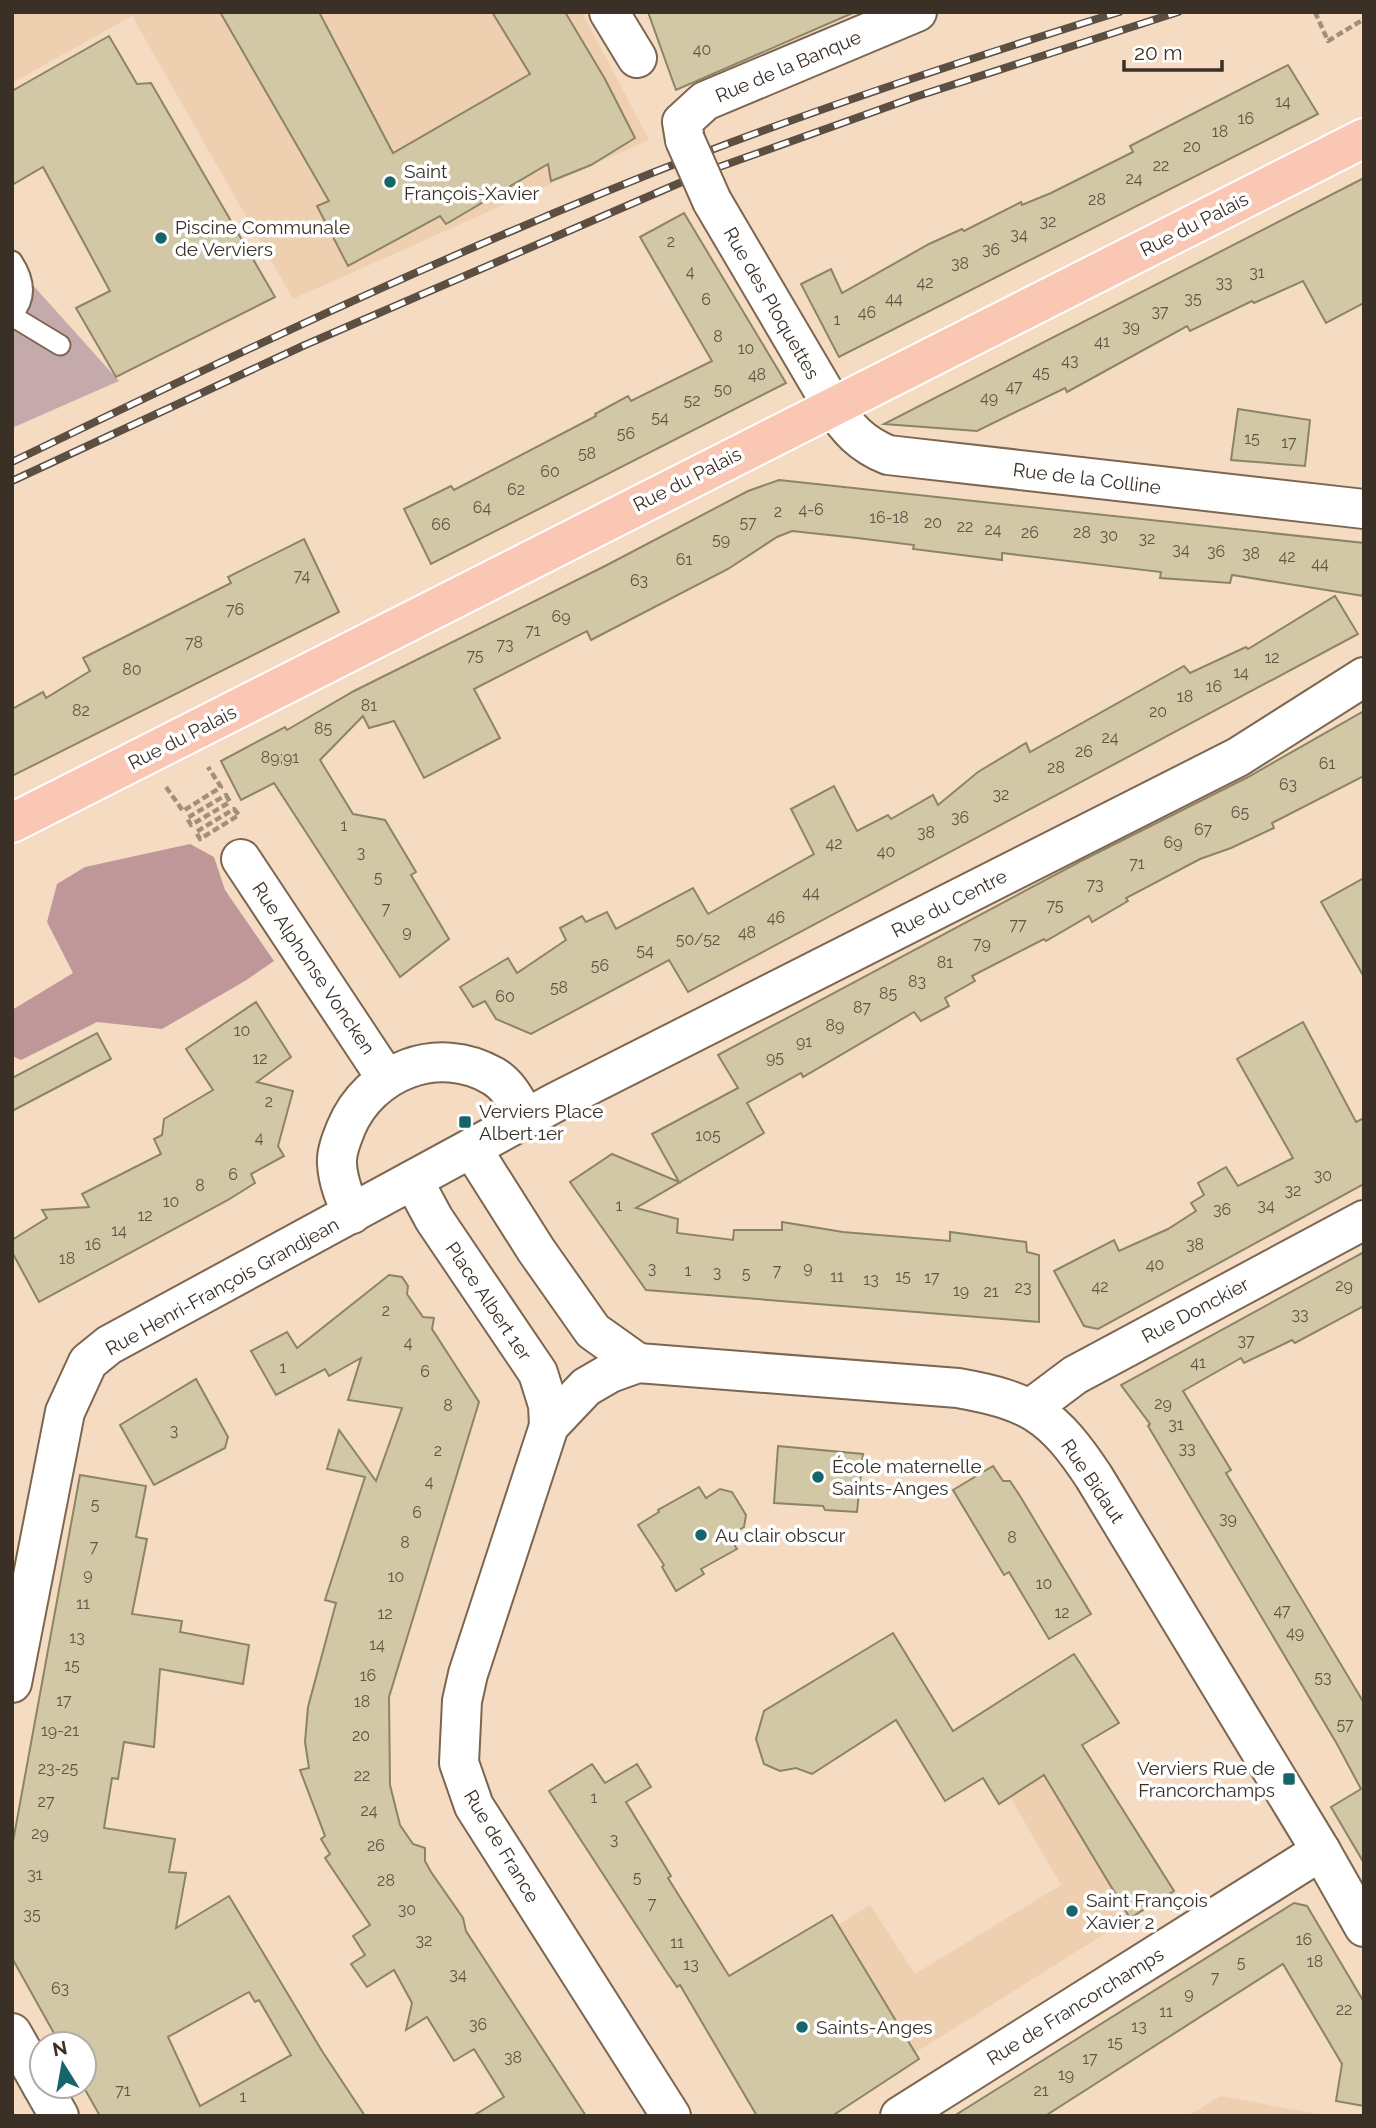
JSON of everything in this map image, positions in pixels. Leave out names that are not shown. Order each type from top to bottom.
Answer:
[{"type":"main road","name":"Rue du Palais","points":[[12,822],[1364,138]]},
{"type":"street","points":[[609,12],[637,58]]},
{"type":"street","name":"Rue de la Banque","points":[[685,140],[682,122],[705,100],[916,12]]},
{"type":"street","name":"Rue des Ploquettes","points":[[685,140],[712,201],[832,405]]},
{"type":"street","name":"Rue de la Colline","points":[[832,405],[855,437],[870,448],[888,455],[1364,509]]},
{"type":"street","name":"Rue du Centre","points":[[526,1118],[1238,757],[1364,677]]},
{"type":"street","name":"Rue Alphonse Voncken","points":[[241,859],[386,1078]]},
{"type":"street","points":[[443,1062],[477,1069],[506,1086],[526,1118],[352,1214],[342,1191],[337,1161],[341,1140],[351,1117],[365,1096],[386,1078],[426,1063],[443,1062]]},
{"type":"street","points":[[472,1149],[536,1250],[593,1331],[638,1363]]},
{"type":"street","name":"Place Albert 1er","points":[[413,1180],[434,1219],[538,1373],[548,1405],[549,1426]]},
{"type":"street","name":"Rue Henri-François Grandjean","points":[[12,1683],[65,1412],[88,1362],[133,1330],[352,1214]]},
{"type":"street","name":"Rue Donckier","points":[[1031,1408],[1075,1375],[1364,1220]]},
{"type":"street","name":"Rue Bidaut","points":[[549,1426],[586,1387],[610,1373],[638,1363],[958,1388],[995,1395],[1031,1408],[1054,1424],[1087,1467],[1321,1851],[1364,1927]]},
{"type":"street","name":"Rue de France","points":[[549,1426],[468,1674],[459,1724],[459,1763],[474,1806],[671,2116]]},
{"type":"street","name":"Rue de Francorchamps","points":[[900,2116],[1321,1851]]},
{"type":"street","points":[[12,2033],[28,2061]]},
{"type":"street","points":[[50,2100],[59,2116]]},
{"type":"lane","points":[[12,261],[23,278],[21,305],[12,316],[60,345]]},
{"type":"path","points":[[1315,12],[1328,41],[1364,19]]},
{"type":"path","points":[[166,787],[183,811],[221,787],[208,767]]},
{"type":"path","points":[[226,795],[230,802],[211,813],[191,825],[187,818],[226,795]]},
{"type":"path","points":[[202,799],[207,807]]},
{"type":"path","points":[[234,808],[239,815],[200,839],[196,832],[215,820],[234,808]]},
{"type":"path","points":[[211,813],[215,820]]},
{"type":"shaded area","name":"Saint François-Xavier","points":[[12,12],[582,12],[649,140],[293,299],[132,16],[12,83]]},
{"type":"shaded area","points":[[12,262],[119,381],[12,428]]},
{"type":"shaded area","points":[[190,844],[214,857],[225,890],[274,961],[162,1029],[97,1022],[21,1060],[12,1056],[12,1010],[73,973],[47,922],[57,884],[85,867]]},
{"type":"shaded area","name":"Saint François Xavier 2","points":[[1044,1775],[1130,1918],[915,2053],[838,1925],[870,1905],[915,1974],[1061,1885],[1010,1797]]},
{"type":"shaded area","points":[[1220,2096],[1329,2116],[1188,2116]]},
{"type":"building","points":[[220,12],[319,12],[393,153],[530,74],[492,12],[565,12],[605,79],[635,138],[591,165],[551,181],[548,164],[446,224],[440,216],[348,266],[317,206],[329,201]]},
{"type":"building","points":[[648,12],[855,12],[676,90]]},
{"type":"building","name":"Piscine Communale de Verviers","points":[[109,36],[137,84],[151,83],[275,297],[116,377],[76,308],[110,291],[43,167],[12,185],[12,91]]},
{"type":"building","points":[[1288,65],[1318,114],[839,357],[801,284],[831,269],[842,293],[929,244],[962,229],[964,231],[1021,202],[1022,205],[1051,193],[1133,152],[1130,146]]},
{"type":"building","points":[[1364,178],[1364,303],[1326,323],[1303,281],[1254,303],[1252,301],[1190,331],[1187,326],[1067,392],[1065,388],[977,431],[884,424]]},
{"type":"building","points":[[684,213],[786,383],[431,564],[404,509],[451,486],[454,490],[596,416],[595,414],[628,396],[631,401],[712,361],[640,237]]},
{"type":"building","points":[[1238,409],[1310,420],[1305,466],[1231,460]]},
{"type":"building","points":[[779,480],[1364,543],[1364,596],[1232,575],[1230,583],[1160,578],[1161,572],[1002,553],[1002,560],[913,549],[914,545],[792,531],[777,537],[728,569],[591,640],[587,631],[474,689],[500,738],[424,778],[394,721],[369,728],[363,716],[320,760],[353,814],[385,820],[416,872],[411,875],[449,939],[400,977],[274,783],[241,800],[221,761],[285,727],[287,730],[354,691],[607,565],[748,491]]},
{"type":"building","points":[[304,539],[339,612],[12,776],[12,709],[43,692],[46,698],[90,671],[83,658],[231,583],[228,577]]},
{"type":"building","points":[[1335,596],[1358,634],[688,992],[669,960],[531,1034],[496,1019],[485,1001],[473,1007],[460,987],[508,958],[517,973],[566,940],[560,928],[582,916],[586,922],[607,912],[616,929],[693,888],[708,914],[814,854],[791,809],[834,786],[857,831],[888,815],[891,819],[933,795],[938,805],[978,772],[1026,743],[1030,752],[1184,666],[1190,673],[1246,647],[1248,649]]},
{"type":"building","points":[[1364,711],[1364,776],[1272,823],[1274,828],[1200,859],[1126,898],[1128,901],[1092,922],[1089,916],[1046,941],[1044,939],[972,976],[975,981],[945,998],[949,1006],[921,1021],[914,1012],[803,1077],[801,1073],[747,1103],[764,1133],[636,1208],[678,1219],[677,1233],[733,1240],[734,1230],[782,1230],[782,1222],[843,1232],[950,1241],[950,1232],[1026,1242],[1027,1252],[1039,1255],[1039,1322],[646,1290],[570,1182],[612,1154],[679,1182],[652,1134],[738,1088],[718,1055],[1081,861],[1248,777]]},
{"type":"building","points":[[1364,878],[1364,977],[1321,902]]},
{"type":"building","points":[[256,1002],[291,1057],[257,1082],[293,1091],[278,1146],[284,1156],[251,1174],[255,1183],[228,1200],[39,1302],[12,1252],[12,1240],[47,1218],[42,1210],[89,1207],[82,1194],[161,1154],[154,1139],[162,1135],[164,1119],[213,1090],[186,1049]]},
{"type":"building","points":[[1303,1022],[1356,1122],[1364,1118],[1364,1184],[1098,1329],[1084,1326],[1054,1271],[1114,1240],[1119,1251],[1168,1229],[1196,1211],[1191,1203],[1204,1195],[1198,1183],[1226,1167],[1238,1186],[1293,1158],[1237,1059]]},
{"type":"building","points":[[97,1033],[111,1059],[12,1111],[12,1078]]},
{"type":"building","points":[[1364,1252],[1364,1306],[1295,1343],[1292,1340],[1244,1363],[1241,1358],[1183,1391],[1231,1470],[1226,1473],[1364,1703],[1364,1863],[1331,1807],[1361,1789],[1148,1426],[1150,1424],[1121,1385]]},
{"type":"building","points":[[389,1275],[402,1277],[408,1286],[407,1294],[423,1317],[434,1318],[432,1329],[479,1402],[389,1697],[390,1785],[400,1825],[413,1844],[425,1848],[425,1861],[463,1918],[466,1931],[586,2116],[473,2116],[504,2097],[474,2049],[454,2061],[427,2017],[406,2030],[412,2003],[394,1970],[367,1987],[351,1964],[365,1955],[353,1936],[370,1925],[325,1858],[330,1854],[321,1839],[325,1836],[300,1770],[309,1768],[305,1742],[308,1707],[336,1603],[325,1600],[365,1477],[327,1469],[339,1430],[376,1481],[402,1408],[348,1400],[361,1358],[329,1376],[325,1369],[276,1395],[251,1351],[287,1332],[297,1348]]},
{"type":"building","points":[[196,1379],[228,1437],[225,1448],[154,1485],[120,1425]]},
{"type":"building","name":"École maternelle Saints-Anges","points":[[778,1446],[863,1454],[857,1512],[825,1510],[823,1506],[774,1503]]},
{"type":"building","points":[[993,1466],[1003,1481],[1010,1481],[1020,1496],[1091,1614],[1049,1639],[1009,1572],[1004,1575],[953,1490]]},
{"type":"building","points":[[80,1475],[146,1486],[136,1537],[147,1539],[132,1614],[182,1621],[180,1632],[249,1645],[243,1684],[160,1669],[154,1747],[124,1742],[118,1779],[112,1778],[104,1828],[175,1839],[169,1872],[186,1873],[176,1928],[229,1896],[322,2051],[365,2116],[100,2116],[91,2100],[98,2100],[98,2030],[52,2030],[12,1958],[12,1847]],"holes":[[[249,1992],[255,2002],[259,2000],[291,2055],[200,2106],[168,2037]]]},
{"type":"building","points":[[699,1487],[706,1498],[720,1489],[732,1492],[746,1515],[744,1527],[729,1536],[737,1549],[701,1569],[704,1574],[676,1591],[662,1567],[664,1565],[638,1525],[659,1512],[658,1510]]},
{"type":"building","points":[[893,1633],[953,1731],[1074,1654],[1119,1723],[1082,1745],[1174,1891],[1130,1918],[1044,1775],[999,1804],[983,1778],[945,1801],[896,1720],[812,1774],[796,1768],[780,1771],[764,1764],[756,1739],[764,1711]]},
{"type":"building","name":"Saints-Anges","points":[[592,1764],[605,1783],[637,1764],[651,1787],[626,1802],[671,1876],[668,1878],[729,1976],[832,1915],[919,2059],[832,2116],[757,2116],[680,1985],[677,1987],[666,1971],[549,1791]]},
{"type":"building","points":[[1294,1903],[1307,1906],[1364,2002],[1364,2106],[1336,2101],[1342,2064],[1283,1964],[1045,2116],[954,2116]]},
{"type":"railway","points":[[12,462],[352,301],[611,190],[750,135],[854,98],[1119,12]]},
{"type":"railway","points":[[12,481],[305,345],[705,172],[915,97],[1178,12]]},
{"type":"place","name":"Saint François-Xavier","points":[[390,182]]},
{"type":"place","name":"Piscine Communale de Verviers","points":[[161,238]]},
{"type":"place","name":"Verviers Place Albert 1er","points":[[465,1122]]},
{"type":"place","name":"École maternelle Saints-Anges","points":[[818,1477]]},
{"type":"place","name":"Au clair obscur","points":[[701,1535]]},
{"type":"place","name":"Verviers Rue de Francorchamps","points":[[1289,1779]]},
{"type":"place","name":"Saint François Xavier 2","points":[[1072,1911]]},
{"type":"place","name":"Saints-Anges","points":[[802,2027]]}]
